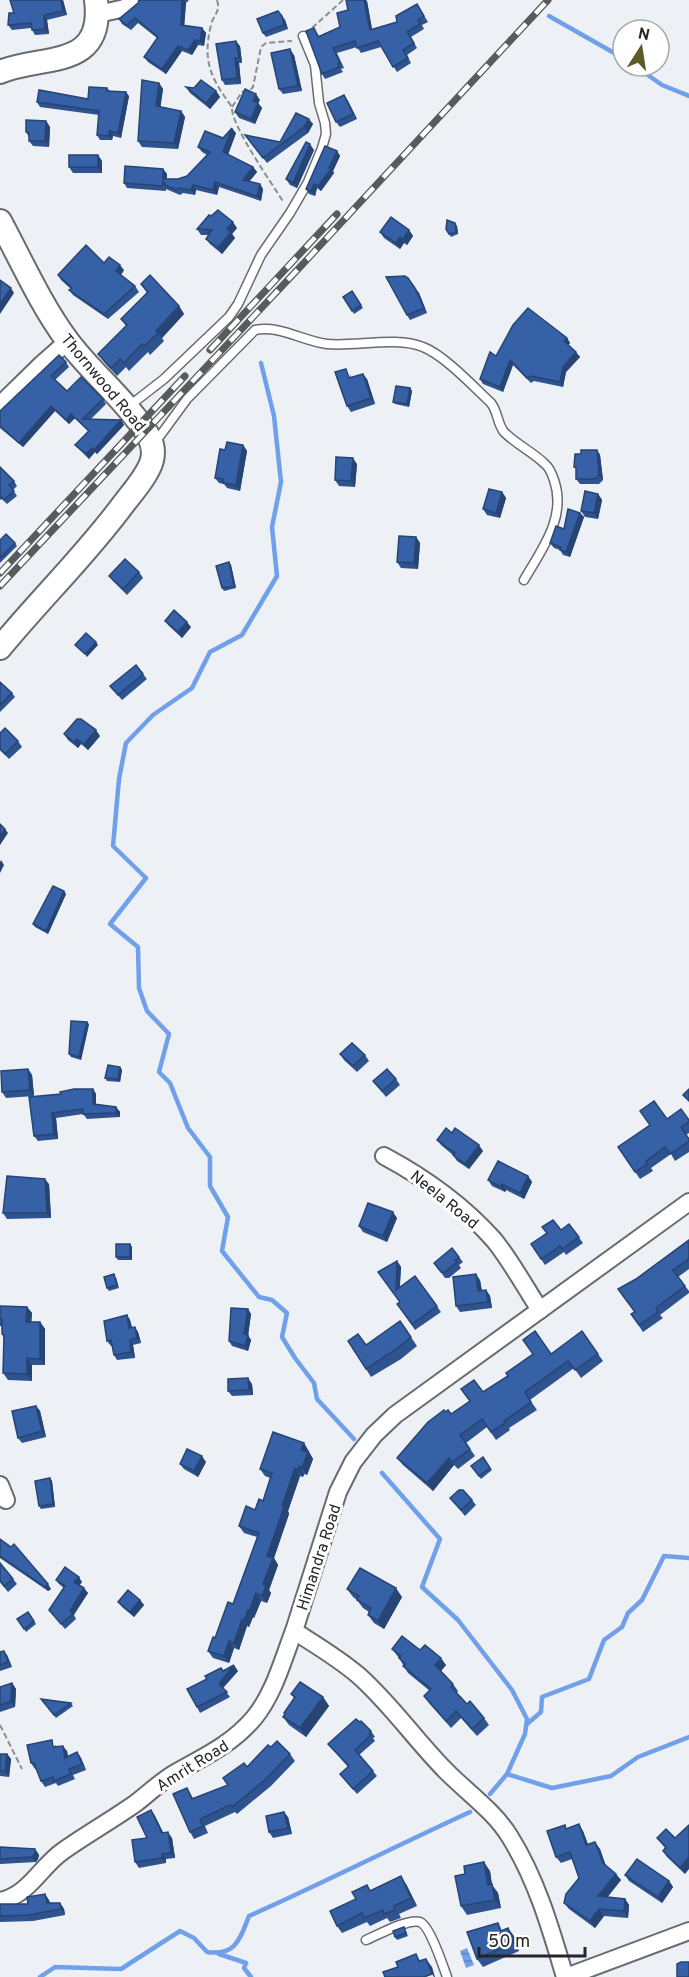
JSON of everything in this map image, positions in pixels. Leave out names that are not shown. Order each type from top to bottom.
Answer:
[{"type":"street","points":[[0,72],[63,59],[75,53],[86,45],[92,36],[97,7],[125,8],[134,0]]},
{"type":"street","name":"Thornwood Road","points":[[0,221],[68,341],[127,407],[146,431],[152,446],[152,462],[122,507],[96,541],[0,648]]},
{"type":"street","points":[[0,405],[68,341]]},
{"type":"street","name":"Neela Road","points":[[384,1156],[411,1171],[470,1215],[495,1242],[540,1310]]},
{"type":"street","name":"Himandra Road","points":[[566,1977],[527,1868],[509,1835],[359,1676],[294,1630],[338,1492],[353,1462],[374,1435],[395,1415],[689,1202]]},
{"type":"street","name":"Amrit Road","points":[[0,1901],[11,1899],[21,1893],[57,1855],[138,1802],[171,1776],[226,1745],[256,1716],[274,1682],[294,1630]]},
{"type":"street","points":[[566,1977],[689,1931]]},
{"type":"lane","points":[[127,407],[165,379],[229,317],[238,304],[261,255],[308,182],[326,134],[319,103],[315,65],[303,36]]},
{"type":"lane","points":[[152,446],[188,399],[255,330],[282,331],[328,344],[379,342],[424,347],[491,403],[504,432],[552,472],[558,490],[559,505],[551,533],[524,580]]},
{"type":"lane","points":[[366,1940],[413,1921],[420,1922],[428,1930],[447,1977]]},
{"type":"path","points":[[217,0],[219,11],[211,22],[207,58],[222,93],[232,107]]},
{"type":"path","points":[[290,213],[240,131],[231,113],[232,107],[242,92],[253,87],[261,47],[266,43],[291,42],[303,36],[344,0]]},
{"type":"path","points":[[0,1725],[22,1769]]},
{"type":"water","points":[[467,1948],[474,1965],[466,1968],[460,1951]]},
{"type":"building","points":[[10,0],[61,0],[63,11],[44,15],[45,29],[32,30],[31,23],[8,25],[9,13],[14,13]]},
{"type":"building","points":[[139,0],[182,0],[181,25],[202,28],[200,41],[195,40],[188,50],[178,46],[162,69],[144,57],[158,37],[135,18],[127,25],[119,19]]},
{"type":"building","points":[[346,0],[364,0],[370,30],[397,22],[396,16],[417,4],[424,16],[418,20],[420,24],[407,32],[414,43],[403,50],[408,58],[393,67],[378,41],[357,48],[355,41],[333,48],[340,63],[339,67],[322,74],[306,31],[314,28],[318,37],[340,27],[337,13],[348,10]]},
{"type":"building","points":[[278,11],[284,25],[263,33],[257,19]]},
{"type":"building","points":[[236,41],[239,58],[235,58],[237,78],[222,80],[216,44]]},
{"type":"building","points":[[290,49],[298,86],[279,89],[271,53]]},
{"type":"building","points":[[142,80],[159,83],[156,106],[181,111],[174,143],[138,141]]},
{"type":"building","points":[[201,80],[216,91],[206,103],[186,87],[194,88]]},
{"type":"building","points":[[89,87],[126,92],[118,133],[109,131],[109,136],[97,135],[99,111],[37,102],[39,90],[88,99]]},
{"type":"building","points":[[245,89],[256,94],[253,101],[258,103],[251,119],[235,112]]},
{"type":"building","points":[[344,95],[353,114],[336,122],[327,103]]},
{"type":"building","points":[[296,113],[309,119],[304,127],[263,158],[245,135],[280,142]]},
{"type":"building","points":[[26,120],[46,121],[45,141],[29,141]]},
{"type":"building","points":[[232,128],[223,152],[253,167],[243,180],[260,184],[257,196],[215,182],[213,190],[193,185],[191,190],[179,188],[176,190],[163,184],[165,183],[163,181],[162,186],[124,183],[125,166],[163,169],[163,179],[178,179],[187,176],[210,152],[198,147],[205,131],[223,138]]},
{"type":"building","points":[[306,142],[310,144],[293,183],[286,179]]},
{"type":"building","points":[[325,146],[337,151],[329,168],[331,169],[318,186],[314,184],[311,191],[306,189]]},
{"type":"building","points":[[69,155],[98,155],[98,167],[69,167]]},
{"type":"building","points":[[218,210],[233,222],[227,229],[231,232],[218,248],[206,239],[212,230],[197,229],[209,215],[211,216]]},
{"type":"building","points":[[391,217],[409,230],[403,239],[400,237],[396,243],[380,232]]},
{"type":"building","points":[[447,220],[455,223],[456,232],[449,234],[446,229]]},
{"type":"building","points":[[86,245],[104,263],[109,257],[120,265],[116,271],[135,286],[104,314],[69,290],[72,288],[58,275]]},
{"type":"building","points":[[150,275],[179,306],[156,331],[158,333],[144,346],[142,344],[124,363],[120,359],[111,368],[98,354],[127,325],[121,319],[148,292],[141,284]]},
{"type":"building","points":[[405,276],[415,288],[424,308],[407,315],[386,277]]},
{"type":"building","points":[[0,280],[11,288],[0,304]]},
{"type":"building","points":[[352,291],[361,305],[352,311],[343,297]]},
{"type":"building","points":[[528,308],[567,338],[564,341],[576,352],[563,367],[560,382],[531,376],[527,378],[510,360],[500,387],[480,379],[490,352],[496,356],[513,325]]},
{"type":"building","points":[[59,355],[66,362],[51,376],[67,391],[81,377],[103,399],[83,419],[121,420],[94,450],[92,448],[86,454],[75,445],[89,431],[71,414],[66,420],[51,406],[19,443],[0,426],[0,411]]},
{"type":"building","points":[[346,369],[349,378],[363,374],[371,398],[347,406],[335,372]]},
{"type":"building","points":[[396,386],[410,388],[407,404],[393,402]]},
{"type":"building","points":[[227,442],[243,445],[236,485],[223,483],[223,479],[215,478],[220,449],[225,450]]},
{"type":"building","points":[[581,450],[597,450],[599,475],[595,479],[576,479],[575,454],[581,454]]},
{"type":"building","points":[[336,457],[353,458],[351,481],[335,480]]},
{"type":"building","points":[[0,467],[14,481],[9,485],[14,491],[4,500],[0,495]]},
{"type":"building","points":[[489,489],[502,492],[496,513],[483,509]]},
{"type":"building","points":[[585,491],[598,494],[594,513],[581,511]]},
{"type":"building","points":[[568,509],[580,513],[566,552],[560,550],[561,547],[550,543],[556,526],[564,529]]},
{"type":"building","points":[[6,534],[15,543],[0,558],[0,540]]},
{"type":"building","points":[[399,536],[416,537],[414,563],[397,562]]},
{"type":"building","points":[[125,559],[139,572],[123,589],[109,576]]},
{"type":"building","points":[[229,562],[234,586],[222,588],[216,566]]},
{"type":"building","points":[[174,610],[187,622],[178,632],[165,621]]},
{"type":"building","points":[[86,633],[96,642],[85,654],[75,645]]},
{"type":"building","points":[[136,665],[143,674],[118,695],[110,686]]},
{"type":"building","points":[[0,682],[12,693],[0,705]]},
{"type":"building","points":[[77,719],[81,719],[96,730],[84,744],[77,739],[74,742],[64,734]]},
{"type":"building","points":[[5,728],[18,741],[5,754],[0,749],[0,733]]},
{"type":"building","points":[[0,824],[5,829],[0,836]]},
{"type":"building","points":[[53,886],[64,891],[46,931],[33,924]]},
{"type":"building","points":[[71,1021],[87,1022],[79,1057],[69,1054]]},
{"type":"building","points":[[352,1043],[365,1055],[353,1066],[340,1054]]},
{"type":"building","points":[[108,1065],[120,1067],[118,1079],[105,1078]]},
{"type":"building","points":[[28,1069],[30,1090],[2,1092],[1,1071]]},
{"type":"building","points":[[387,1069],[396,1079],[382,1091],[373,1081]]},
{"type":"building","points":[[93,1089],[93,1104],[116,1107],[116,1113],[83,1114],[83,1109],[52,1113],[54,1134],[34,1136],[29,1097],[61,1094],[60,1092]]},
{"type":"building","points":[[689,1089],[689,1101],[683,1095]]},
{"type":"building","points":[[654,1101],[667,1119],[681,1109],[689,1120],[681,1127],[689,1141],[670,1154],[665,1147],[635,1172],[618,1147],[650,1125],[640,1111]]},
{"type":"building","points":[[446,1128],[452,1133],[455,1128],[479,1145],[465,1164],[453,1155],[455,1153],[437,1140]]},
{"type":"building","points":[[498,1161],[528,1176],[520,1193],[488,1180]]},
{"type":"building","points":[[7,1176],[45,1179],[47,1213],[3,1213]]},
{"type":"building","points":[[368,1203],[393,1212],[383,1236],[359,1226]]},
{"type":"building","points":[[553,1220],[561,1230],[569,1224],[579,1237],[562,1249],[560,1246],[541,1259],[531,1244],[547,1233],[542,1227]]},
{"type":"building","points":[[689,1240],[689,1259],[673,1270],[685,1286],[656,1308],[658,1312],[639,1325],[631,1314],[635,1312],[618,1289],[636,1279]]},
{"type":"building","points":[[116,1244],[130,1244],[130,1257],[116,1257]]},
{"type":"building","points":[[452,1248],[459,1257],[455,1260],[457,1262],[445,1272],[441,1272],[434,1263]]},
{"type":"building","points":[[397,1261],[396,1290],[415,1276],[437,1306],[412,1324],[397,1304],[400,1302],[378,1272]]},
{"type":"building","points":[[114,1274],[117,1285],[107,1288],[104,1277]]},
{"type":"building","points":[[476,1274],[478,1291],[486,1290],[488,1302],[456,1306],[453,1277]]},
{"type":"building","points":[[0,1306],[27,1307],[26,1322],[40,1322],[40,1359],[27,1358],[27,1374],[3,1373],[4,1335],[2,1334]]},
{"type":"building","points":[[231,1308],[248,1309],[244,1334],[248,1335],[245,1346],[229,1341]]},
{"type":"building","points":[[127,1315],[129,1328],[135,1327],[137,1338],[130,1340],[131,1352],[114,1355],[111,1340],[107,1341],[104,1321]]},
{"type":"building","points":[[400,1321],[411,1337],[366,1369],[348,1341],[358,1334],[366,1345]]},
{"type":"building","points":[[535,1331],[551,1354],[582,1331],[598,1354],[575,1370],[568,1361],[525,1392],[531,1402],[491,1432],[482,1419],[460,1435],[470,1449],[452,1462],[449,1458],[427,1483],[397,1458],[428,1422],[444,1410],[446,1412],[448,1410],[451,1414],[470,1401],[461,1389],[474,1380],[483,1392],[508,1376],[506,1373],[533,1354],[523,1340]]},
{"type":"building","points":[[248,1378],[249,1390],[228,1391],[228,1379]]},
{"type":"building","points":[[36,1406],[42,1431],[18,1438],[12,1411]]},
{"type":"building","points":[[273,1432],[304,1443],[301,1450],[308,1452],[302,1468],[299,1466],[298,1470],[295,1468],[282,1506],[284,1507],[267,1556],[273,1558],[263,1584],[266,1586],[262,1596],[256,1593],[249,1611],[244,1620],[242,1619],[234,1643],[229,1641],[224,1656],[208,1651],[228,1602],[233,1604],[259,1533],[239,1526],[246,1506],[255,1510],[259,1499],[263,1501],[272,1473],[260,1469]]},
{"type":"building","points":[[187,1449],[202,1456],[194,1471],[180,1464]]},
{"type":"building","points":[[483,1457],[490,1468],[479,1476],[471,1466]]},
{"type":"building","points":[[50,1478],[53,1504],[39,1506],[35,1481]]},
{"type":"building","points":[[459,1490],[463,1490],[472,1500],[461,1510],[450,1498]]},
{"type":"building","points":[[0,1539],[11,1547],[14,1544],[48,1584],[45,1587],[0,1556]]},
{"type":"building","points":[[0,1563],[13,1579],[4,1586],[0,1581]]},
{"type":"building","points":[[65,1567],[79,1577],[74,1582],[84,1588],[70,1611],[73,1614],[61,1624],[49,1610],[65,1586],[56,1580]]},
{"type":"building","points":[[360,1568],[396,1588],[378,1621],[368,1615],[371,1608],[357,1600],[359,1596],[347,1589]]},
{"type":"building","points":[[128,1590],[140,1600],[130,1612],[118,1602]]},
{"type":"building","points":[[28,1612],[34,1621],[24,1629],[17,1619]]},
{"type":"building","points":[[402,1636],[420,1650],[425,1645],[441,1658],[435,1665],[453,1684],[451,1687],[467,1704],[470,1701],[484,1718],[472,1729],[456,1711],[446,1721],[424,1696],[431,1689],[403,1666],[406,1664],[399,1658],[401,1656],[392,1649]]},
{"type":"building","points":[[4,1651],[8,1662],[0,1665],[0,1652]]},
{"type":"building","points":[[234,1665],[219,1684],[227,1692],[197,1707],[187,1689],[207,1679],[205,1676],[221,1668],[223,1671]]},
{"type":"building","points":[[300,1682],[323,1697],[300,1728],[283,1717],[295,1697],[291,1694]]},
{"type":"building","points":[[12,1683],[11,1701],[0,1705],[0,1687]]},
{"type":"building","points":[[41,1699],[71,1703],[54,1715]]},
{"type":"building","points":[[356,1719],[371,1731],[369,1733],[371,1735],[355,1750],[373,1771],[353,1789],[340,1774],[349,1766],[328,1744]]},
{"type":"building","points":[[52,1740],[53,1747],[63,1746],[65,1758],[77,1752],[82,1764],[69,1769],[71,1774],[54,1781],[53,1777],[41,1781],[34,1763],[31,1763],[27,1745]]},
{"type":"building","points":[[277,1741],[290,1754],[266,1779],[232,1807],[230,1805],[200,1819],[203,1826],[190,1832],[173,1794],[187,1788],[192,1799],[228,1785],[223,1778],[244,1763],[247,1767],[268,1745],[271,1747]]},
{"type":"building","points":[[0,1754],[7,1754],[5,1771],[0,1771]]},
{"type":"building","points":[[151,1810],[162,1833],[168,1832],[171,1853],[162,1854],[162,1858],[135,1862],[132,1840],[147,1838],[137,1817]]},
{"type":"building","points":[[284,1812],[288,1828],[269,1832],[266,1816]]},
{"type":"building","points":[[579,1824],[586,1845],[595,1842],[603,1863],[616,1874],[598,1896],[625,1899],[624,1911],[599,1909],[590,1921],[564,1903],[566,1894],[579,1878],[570,1852],[556,1857],[547,1831],[565,1825],[566,1829]]},
{"type":"building","points":[[689,1825],[689,1857],[680,1868],[663,1851],[666,1847],[657,1838],[666,1829],[675,1838]]},
{"type":"building","points":[[0,1847],[35,1849],[35,1854],[32,1857],[0,1859]]},
{"type":"building","points":[[637,1859],[669,1881],[658,1897],[625,1875]]},
{"type":"building","points":[[484,1862],[488,1885],[492,1884],[495,1900],[461,1906],[455,1876],[465,1874],[464,1866]]},
{"type":"building","points":[[401,1876],[411,1898],[394,1906],[395,1910],[384,1914],[383,1910],[364,1918],[362,1913],[337,1926],[330,1911],[356,1899],[352,1892],[367,1885],[370,1891]]},
{"type":"building","points":[[45,1894],[47,1903],[60,1903],[61,1909],[29,1915],[0,1916],[0,1904],[28,1904],[27,1897]]},
{"type":"building","points":[[498,1923],[501,1931],[508,1928],[513,1943],[477,1959],[467,1932]]},
{"type":"building","points":[[404,1927],[406,1933],[395,1937],[393,1931]]},
{"type":"building","points":[[416,1954],[419,1961],[426,1959],[432,1974],[424,1977],[385,1977],[383,1972],[398,1967],[396,1962]]},
{"type":"building","points":[[689,1962],[689,1977],[677,1977],[677,1964]]},
{"type":"waterway","points":[[549,16],[611,51]]},
{"type":"waterway","points":[[652,78],[662,85],[689,96]]},
{"type":"waterway","points":[[261,363],[274,416],[281,482],[272,527],[277,576],[242,635],[210,652],[192,688],[153,715],[126,743],[119,779],[113,846],[146,878],[110,924],[138,947],[139,988],[147,1011],[169,1034],[159,1072],[170,1083],[188,1128],[210,1157],[210,1186],[228,1217],[222,1251],[259,1297],[272,1300],[287,1313],[282,1337],[314,1383],[317,1399],[354,1439]]},
{"type":"waterway","points":[[382,1473],[440,1539],[422,1587],[458,1620],[512,1690],[527,1719],[525,1734],[507,1774]]},
{"type":"waterway","points":[[527,1724],[541,1712],[542,1697],[589,1679],[604,1640],[622,1627],[628,1613],[642,1600],[664,1556],[689,1558]]},
{"type":"waterway","points":[[490,1794],[507,1774],[552,1788],[611,1776],[638,1757],[689,1737]]},
{"type":"waterway","points":[[40,1977],[55,1967],[121,1969],[180,1931],[194,1938],[207,1952],[225,1951],[236,1944],[249,1916],[470,1812]]},
{"type":"waterway","points":[[219,1954],[246,1963],[244,1968],[251,1977]]},
{"type":"railway","points":[[0,586],[548,0]]},
{"type":"railway","points":[[210,350],[337,214]]},
{"type":"railway","points":[[0,573],[185,376]]}]
